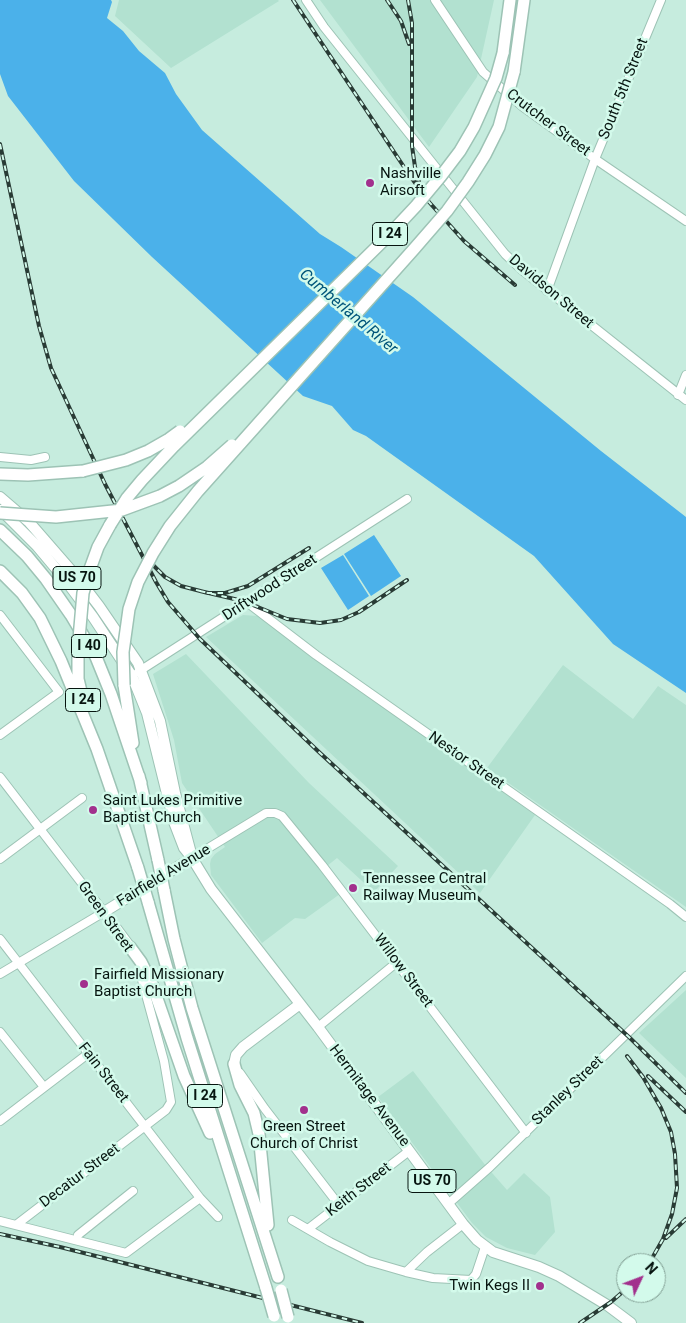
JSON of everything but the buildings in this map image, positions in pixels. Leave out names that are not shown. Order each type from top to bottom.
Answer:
[{"type":"highway","name":"I 24","points":[[275,1319],[190,1047],[138,868],[97,749],[78,679],[78,650],[83,593],[98,547],[127,498],[142,480],[174,446],[387,237],[416,206],[460,151],[474,127],[496,78],[503,53],[510,0]]},
{"type":"highway","name":"I 24","points":[[289,1320],[278,1277],[192,1008],[174,938],[129,723],[124,686],[123,652],[129,610],[138,582],[170,526],[198,491],[273,409],[447,211],[468,182],[485,155],[499,127],[514,72],[524,0]]},
{"type":"highway","points":[[0,474],[28,475],[83,471],[126,460],[169,440],[236,386]]},
{"type":"highway","points":[[0,511],[56,518],[74,517],[122,510],[160,496],[207,467],[273,409]]},
{"type":"highway","name":"I 40","points":[[0,530],[46,579],[71,615],[96,657],[111,694],[141,783]]},
{"type":"highway","name":"I 40","points":[[0,571],[22,593],[40,618],[61,661],[97,749]]},
{"type":"highway","points":[[130,947],[141,962],[152,984],[184,1076],[233,1183]]},
{"type":"highway","points":[[234,1064],[240,1084],[254,1113],[267,1218],[278,1277]]},
{"type":"main road","name":"Hermitage Avenue","points":[[0,496],[29,522],[76,576],[117,632],[160,722],[174,793],[192,858],[211,889],[318,1027],[463,1224],[485,1247],[493,1252],[540,1267],[559,1276],[607,1305],[631,1323]]},
{"type":"main road","name":"Hermitage Avenue","points":[[0,511],[37,546],[64,577],[92,617],[136,673]]},
{"type":"main road","name":"Fairfield Avenue","points":[[104,912],[192,858]]},
{"type":"main road","name":"Green Street","points":[[104,912],[130,947]]},
{"type":"main road","points":[[234,1064],[236,1055],[242,1047],[300,1004]]},
{"type":"street","name":"Davidson Street","points":[[306,0],[324,27],[505,254],[522,270],[686,400]]},
{"type":"street","name":"Crutcher Street","points":[[435,0],[483,72],[523,107],[686,221]]},
{"type":"street","name":"South 5th Street","points":[[547,290],[595,159],[661,0]]},
{"type":"street","points":[[678,394],[686,375]]},
{"type":"street","points":[[0,457],[31,460],[45,457]]},
{"type":"street","name":"Driftwood Street","points":[[136,673],[407,499]]},
{"type":"street","name":"Nestor Street","points":[[248,602],[316,655],[686,917]]},
{"type":"street","points":[[0,615],[59,692],[0,735]]},
{"type":"street","name":"Green Street","points":[[0,777],[104,912]]},
{"type":"street","points":[[0,859],[82,798]]},
{"type":"street","name":"Fairfield Avenue","points":[[192,858],[266,814],[277,813]]},
{"type":"street","name":"Willow Street","points":[[277,813],[285,818],[322,865],[526,1133]]},
{"type":"street","name":"Fairfield Avenue","points":[[0,974],[104,912]]},
{"type":"street","name":"Fain Street","points":[[0,939],[200,1198],[218,1217]]},
{"type":"street","name":"Green Street","points":[[130,947],[141,973],[164,1061],[171,1102],[166,1110],[145,1126]]},
{"type":"street","points":[[318,1027],[396,964]]},
{"type":"street","name":"Stanley Street","points":[[448,1204],[526,1133],[686,976]]},
{"type":"street","points":[[0,1032],[44,1088]]},
{"type":"street","points":[[0,1121],[89,1053]]},
{"type":"street","points":[[234,1064],[265,1109],[339,1205]]},
{"type":"street","name":"Decatur Street","points":[[16,1225],[145,1126]]},
{"type":"street","name":"Keith Street","points":[[308,1230],[409,1150]]},
{"type":"street","points":[[78,1234],[133,1191]]},
{"type":"street","points":[[0,1221],[126,1252],[193,1205],[200,1198]]},
{"type":"street","points":[[292,1220],[354,1255],[406,1272],[433,1278],[471,1280],[476,1274],[485,1247]]},
{"type":"street","points":[[406,1272],[427,1252],[463,1224]]},
{"type":"shaded area","points":[[119,0],[279,1],[171,68],[115,16]]},
{"type":"shaded area","points":[[320,0],[494,0],[477,77],[429,147]]},
{"type":"shaded area","points":[[243,615],[258,616],[535,815],[480,893],[206,637]]},
{"type":"shaded area","points":[[186,654],[309,783],[398,866],[374,892],[337,858],[322,870],[340,894],[305,919],[295,918],[262,943],[211,875],[211,859],[225,847],[182,783],[174,740],[153,674]]},
{"type":"shaded area","points":[[563,665],[633,719],[658,686],[686,705],[686,907],[487,768]]},
{"type":"shaded area","points":[[686,990],[686,1078],[639,1033]]},
{"type":"shaded area","points":[[413,1071],[486,1166],[507,1190],[524,1173],[550,1197],[555,1232],[535,1255],[507,1248],[486,1237],[472,1223],[378,1097]]},
{"type":"water","name":"Cumberland River","points":[[0,0],[111,0],[107,18],[123,31],[139,51],[165,73],[176,94],[202,130],[320,234],[413,297],[601,451],[686,517],[686,693],[613,644],[534,556],[366,436],[353,430],[332,406],[303,396],[152,257],[74,181],[8,96],[0,74]]},
{"type":"water","points":[[374,535],[401,576],[371,596],[344,554]]},
{"type":"water","points":[[343,555],[369,596],[348,610],[321,568]]},
{"type":"railway","points":[[293,0],[429,202],[464,241],[515,285]]},
{"type":"railway","points":[[387,0],[401,21],[409,44]]},
{"type":"railway","points":[[408,0],[412,23],[412,146],[420,186]]},
{"type":"railway","points":[[0,144],[39,326],[51,368],[105,484],[168,602],[200,639],[320,753],[630,1038],[686,1093]]},
{"type":"railway","points":[[150,562],[165,577],[181,586],[208,593],[225,593],[248,586],[309,548]]},
{"type":"railway","points":[[200,591],[243,601],[287,619],[320,623],[341,620],[359,612],[407,580]]},
{"type":"railway","points":[[627,1056],[643,1077],[661,1108],[671,1132],[675,1154],[677,1188],[672,1214],[663,1239],[655,1253]]},
{"type":"railway","points":[[648,1076],[686,1112]]},
{"type":"railway","points":[[666,1238],[686,1219]]},
{"type":"railway","points":[[0,1234],[60,1247],[362,1323]]},
{"type":"railway","points":[[580,1323],[616,1298]]},
{"type":"place","name":"Nashville Airsoft","points":[[370,183]]},
{"type":"place","name":"Saint Lukes Primitive Baptist Church","points":[[93,810]]},
{"type":"place","name":"Tennessee Central Railway Museum","points":[[353,888]]},
{"type":"place","name":"Fairfield Missionary Baptist Church","points":[[84,984]]},
{"type":"place","name":"Green Street Church of Christ","points":[[304,1110]]},
{"type":"place","name":"Twin Kegs II","points":[[540,1286]]}]
